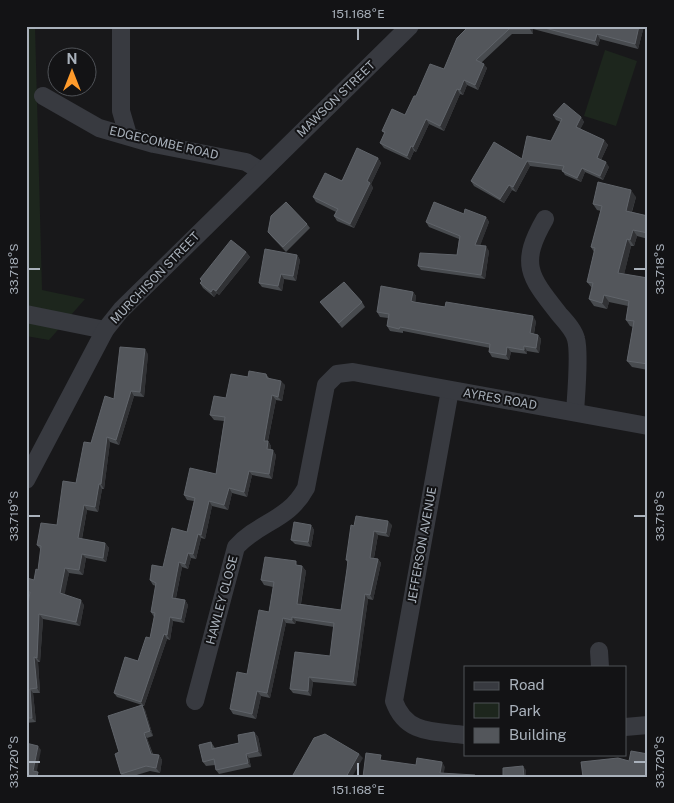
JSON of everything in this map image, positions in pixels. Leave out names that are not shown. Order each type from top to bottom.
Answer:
[{"type":"street","points":[[121,26],[121,111],[128,135]]},
{"type":"street","name":"MAWSON STREET","points":[[261,171],[410,26]]},
{"type":"street","name":"EDGECOMBE ROAD","points":[[43,96],[99,128],[154,144],[246,162],[261,171]]},
{"type":"street","name":"MURCHISON STREET","points":[[26,480],[105,330],[121,310],[261,171]]},
{"type":"street","points":[[545,219],[533,239],[529,265],[534,282],[570,326],[576,340],[575,412]]},
{"type":"street","points":[[26,314],[105,330]]},
{"type":"street","name":"AYRES ROAD","points":[[353,372],[648,426]]},
{"type":"street","name":"HAWLEY CLOSE","points":[[195,701],[236,547],[247,535],[284,514],[298,503],[306,488],[326,385],[337,374],[353,372]]},
{"type":"street","name":"JEFFERSON AVENUE","points":[[450,390],[394,701],[399,715],[409,725],[425,730],[464,735]]},
{"type":"street","points":[[626,727],[648,725]]},
{"type":"green space","points":[[26,26],[35,26],[42,290],[85,299],[49,340],[26,336]]},
{"type":"green space","points":[[605,50],[637,61],[616,126],[584,116]]},
{"type":"building","points":[[469,26],[530,26],[530,29],[509,29],[476,60],[484,64],[475,85],[464,80],[460,90],[457,89],[440,126],[426,119],[407,156],[380,143],[385,132],[382,131],[392,109],[405,115],[414,96],[416,96],[430,64],[444,69],[457,38]]},
{"type":"building","points":[[537,26],[639,26],[635,44],[597,34],[595,41]]},
{"type":"building","points":[[564,103],[581,117],[576,127],[604,140],[597,158],[606,162],[600,176],[582,168],[577,178],[562,171],[564,166],[527,161],[513,187],[509,185],[500,199],[471,181],[494,142],[522,159],[527,136],[551,141],[562,119],[553,115]]},
{"type":"building","points":[[357,148],[378,158],[367,181],[370,183],[350,224],[334,216],[338,209],[313,197],[325,173],[342,181]]},
{"type":"building","points":[[598,182],[631,190],[626,211],[648,216],[648,233],[633,230],[630,240],[627,239],[618,273],[648,278],[648,364],[627,361],[634,321],[626,320],[629,301],[604,295],[602,303],[589,299],[593,283],[587,282],[595,248],[591,247],[602,206],[593,204]]},
{"type":"building","points":[[286,202],[307,224],[283,247],[268,232],[271,216]]},
{"type":"building","points":[[434,202],[464,214],[465,209],[486,217],[475,245],[486,246],[481,275],[418,266],[420,253],[457,255],[460,236],[426,222]]},
{"type":"building","points":[[231,240],[246,252],[216,291],[213,289],[211,292],[200,283],[202,281],[200,279]]},
{"type":"building","points":[[265,249],[297,255],[293,276],[281,274],[278,286],[259,283]]},
{"type":"building","points":[[344,282],[362,302],[339,323],[320,302]]},
{"type":"building","points":[[381,286],[413,292],[411,301],[414,302],[445,307],[446,302],[533,316],[530,333],[538,335],[536,348],[524,346],[524,350],[507,347],[506,355],[489,352],[490,344],[387,326],[389,314],[377,312]]},
{"type":"building","points":[[120,347],[145,349],[140,392],[131,391],[116,440],[107,437],[101,484],[99,484],[95,507],[84,505],[78,538],[105,543],[103,558],[82,554],[79,570],[65,568],[60,593],[81,600],[76,622],[39,614],[37,658],[34,657],[37,688],[30,689],[32,718],[26,718],[26,618],[30,592],[26,592],[26,581],[27,578],[34,580],[36,569],[38,570],[41,546],[37,545],[41,523],[57,525],[63,481],[76,483],[84,442],[91,443],[105,396],[114,399]]},
{"type":"building","points":[[249,371],[266,374],[267,378],[281,381],[278,397],[272,395],[264,441],[268,441],[267,449],[273,450],[269,474],[249,471],[244,492],[229,488],[224,505],[209,501],[201,535],[198,534],[193,554],[188,553],[185,564],[179,562],[172,598],[185,600],[181,619],[170,617],[167,635],[164,634],[141,702],[114,693],[125,657],[138,661],[146,637],[150,638],[155,613],[151,612],[156,583],[150,580],[152,565],[163,567],[172,528],[187,532],[195,498],[184,495],[190,468],[216,474],[225,417],[210,415],[214,396],[226,398],[231,374],[248,377]]},
{"type":"building","points":[[356,516],[388,521],[386,533],[374,531],[370,558],[378,559],[370,595],[365,594],[353,682],[309,677],[308,691],[290,689],[295,652],[330,656],[334,623],[292,617],[292,620],[283,618],[267,693],[257,691],[252,714],[230,709],[237,672],[247,674],[259,610],[269,612],[274,582],[261,580],[265,557],[296,561],[296,565],[302,566],[297,604],[341,610],[351,525],[354,526]]},
{"type":"building","points":[[294,522],[311,525],[308,542],[291,540]]},
{"type":"building","points":[[142,705],[150,731],[144,733],[151,754],[159,755],[156,768],[146,766],[121,774],[115,754],[119,752],[108,716]]},
{"type":"building","points":[[254,732],[258,751],[246,754],[248,763],[216,770],[214,759],[203,762],[199,745],[211,742],[212,749],[239,743],[238,735]]},
{"type":"building","points":[[325,734],[359,754],[346,777],[296,777],[293,775],[314,738]]},
{"type":"building","points":[[26,743],[38,746],[33,771],[38,772],[37,777],[26,777]]},
{"type":"building","points":[[631,751],[648,754],[648,777],[583,777],[581,762],[618,758],[629,761]]},
{"type":"building","points":[[366,753],[381,755],[380,760],[416,765],[417,758],[442,762],[440,773],[475,775],[475,777],[363,777]]},
{"type":"building","points":[[523,766],[524,777],[503,777],[503,768]]}]
